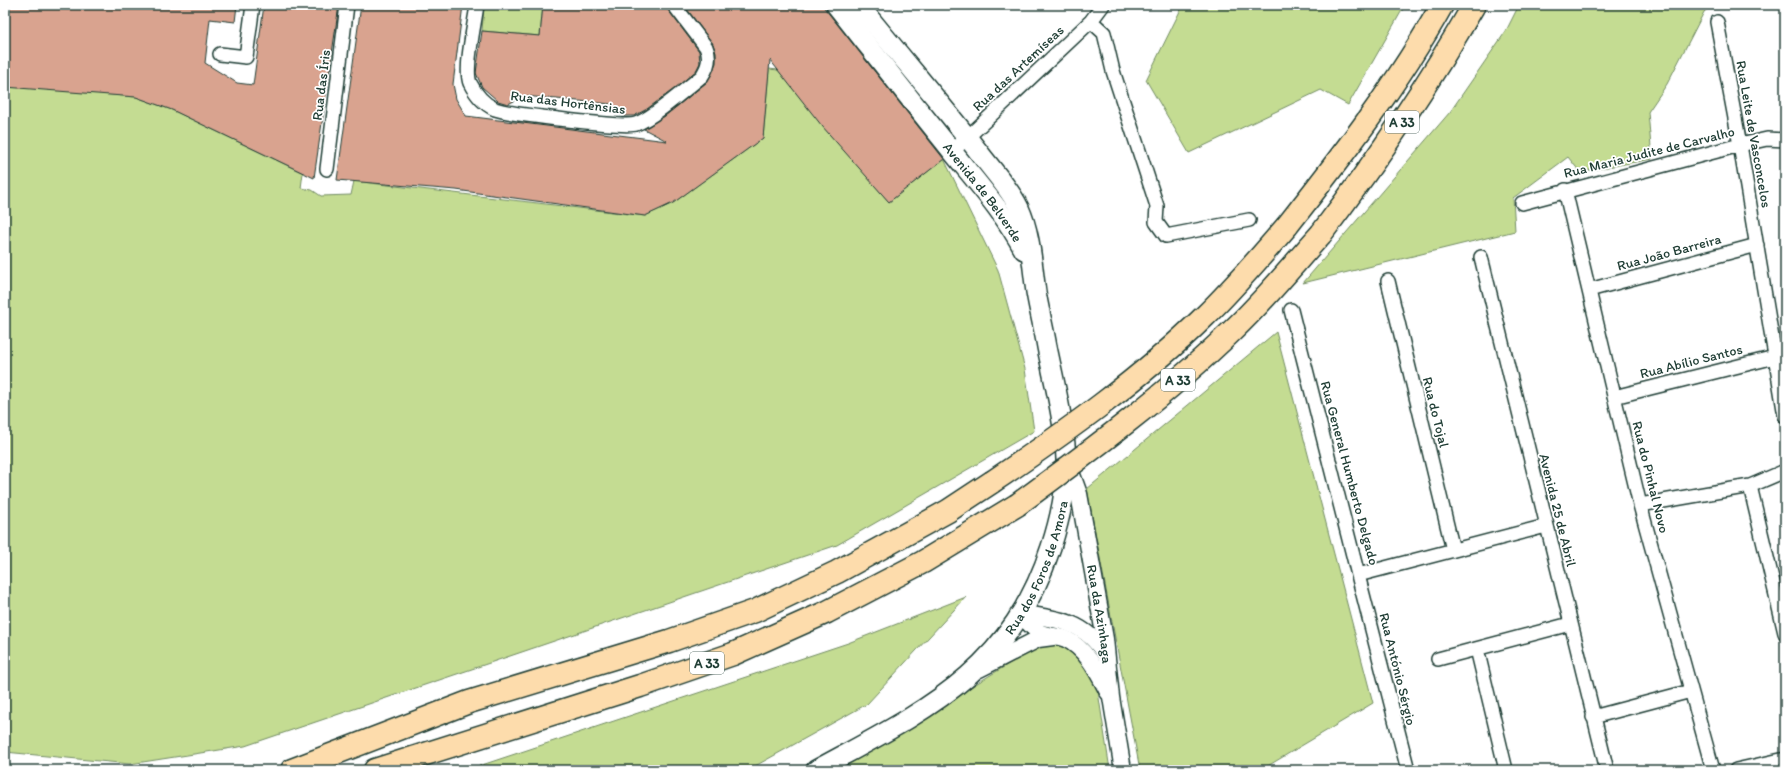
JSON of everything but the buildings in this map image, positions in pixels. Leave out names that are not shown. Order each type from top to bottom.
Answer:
[{"type":"highway","name":"A 33","points":[[292,770],[469,702],[669,641],[755,611],[837,572],[948,511],[1036,453],[1153,364],[1205,316],[1247,272],[1287,226],[1364,125],[1399,75],[1442,5]]},
{"type":"highway","name":"A 33","points":[[375,770],[640,686],[732,654],[827,612],[923,562],[1017,505],[1105,441],[1174,384],[1234,330],[1276,285],[1321,234],[1406,117],[1474,5]]},
{"type":"highway","points":[[276,770],[351,747]]},
{"type":"main road","name":"Avenida de Belverde","points":[[836,5],[952,152],[994,201],[1011,226],[1033,265]]},
{"type":"main road","name":"Avenida de Belverde","points":[[859,5],[968,137],[1012,195],[1024,220],[1033,265]]},
{"type":"main road","name":"Rua dos Foros de Amora","points":[[816,770],[924,711],[948,694],[973,672],[994,650],[1021,614],[1043,570],[1056,532],[1062,504],[1066,460],[1033,265]]},
{"type":"street","points":[[220,54],[246,57],[253,5]]},
{"type":"street","name":"Rua das Íris","points":[[327,169],[348,5]]},
{"type":"street","name":"Rua das Hortênsias","points":[[477,5],[468,72],[473,88],[484,101],[498,110],[624,126],[634,125],[644,120],[702,76],[708,65],[708,52],[706,47],[674,5]]},
{"type":"street","name":"Rua das Artemíseas","points":[[952,152],[1091,21],[1102,5]]},
{"type":"street","points":[[1091,21],[1104,33],[1113,71],[1157,206],[1156,222],[1166,236],[1248,220]]},
{"type":"street","name":"Rua Leite de Vasconcelos","points":[[1717,22],[1740,145],[1785,416]]},
{"type":"street","name":"Rua Maria Judite de Carvalho","points":[[1522,203],[1565,190],[1740,145],[1767,139],[1785,140]]},
{"type":"street","name":"Rua do Pinhal Novo","points":[[1565,190],[1640,505],[1713,770]]},
{"type":"street","name":"Rua João Barreira","points":[[1589,290],[1757,245]]},
{"type":"street","name":"Avenida 25 de Abril","points":[[1481,257],[1607,770]]},
{"type":"street","name":"Rua do Tojal","points":[[1388,281],[1453,550]]},
{"type":"street","name":"Rua General Humberto Delgado","points":[[1291,310],[1358,575],[1546,526]]},
{"type":"street","name":"Rua Abílio Santos","points":[[1614,397],[1775,357]]},
{"type":"street","name":"Rua da Azinhaga","points":[[1066,460],[1079,494],[1108,660],[1111,697],[1123,770]]},
{"type":"street","points":[[1640,505],[1750,486],[1785,471]]},
{"type":"street","points":[[1750,486],[1785,633]]},
{"type":"street","name":"Rua António Sérgio","points":[[1358,575],[1408,770]]},
{"type":"street","points":[[1021,614],[1039,632],[1055,636],[1074,644],[1095,668],[1111,697]]},
{"type":"street","points":[[1021,614],[1057,619],[1082,629],[1094,638],[1108,660]]},
{"type":"street","points":[[1438,658],[1570,624]]},
{"type":"street","points":[[973,672],[1038,639],[1055,636]]},
{"type":"street","points":[[1477,649],[1506,770]]},
{"type":"street","points":[[1593,717],[1691,691]]},
{"type":"street","points":[[1736,770],[1785,759]]},
{"type":"green space","points":[[484,5],[543,5],[540,36],[482,31]]},
{"type":"green space","points":[[1183,5],[1405,5],[1348,105],[1321,90],[1189,153],[1146,80]]},
{"type":"green space","points":[[1519,5],[1712,5],[1704,12],[1667,84],[1648,112],[1652,159],[1580,172],[1568,157],[1513,198],[1515,231],[1303,283],[1450,112],[1506,31]]},
{"type":"green space","points":[[769,69],[778,70],[889,202],[944,159],[998,270],[1025,369],[1034,431],[837,545],[245,746],[130,764],[5,752],[5,85],[136,97],[172,110],[303,173],[301,188],[312,190],[321,196],[351,195],[354,181],[645,216],[673,203],[763,138]]},
{"type":"green space","points":[[1276,332],[1373,703],[1261,770],[1140,770],[1087,489]]},
{"type":"green space","points":[[966,597],[867,704],[748,770],[467,770],[848,643]]},
{"type":"green space","points":[[1049,643],[1068,646],[1097,685],[1110,770],[834,770],[1035,648]]}]
